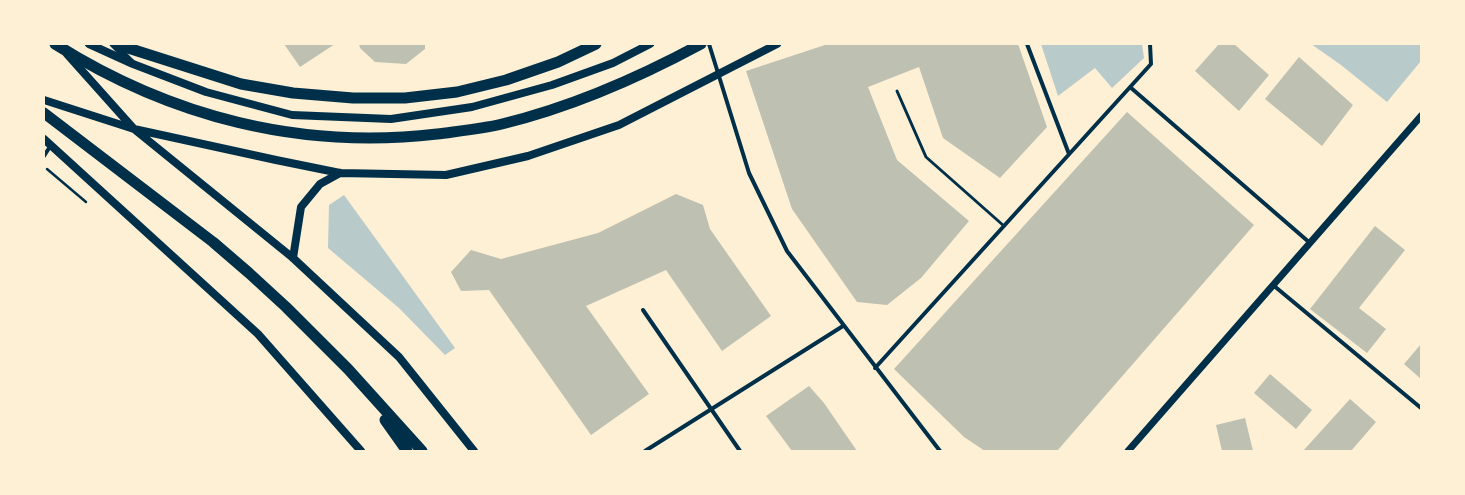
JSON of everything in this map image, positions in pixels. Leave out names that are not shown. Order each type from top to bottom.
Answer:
[{"type":"highway","points":[[55,44],[82,61],[123,82],[163,99],[202,112],[243,124],[286,133],[326,137],[368,138],[411,137],[456,132],[500,124],[540,114],[607,89],[650,70],[702,44]]},
{"type":"highway","points":[[122,44],[128,48],[241,84],[293,93],[345,97],[405,98],[457,92],[506,80],[558,62],[596,44]]},
{"type":"highway","points":[[44,114],[213,242],[286,307],[348,369],[422,451]]},
{"type":"highway","points":[[286,307],[345,370],[380,413],[407,451]]},
{"type":"main road","points":[[58,44],[134,129],[292,258],[399,357],[474,451]]},
{"type":"main road","points":[[90,44],[133,64],[206,92],[292,114],[391,119],[472,107],[552,85],[613,63],[650,44]]},
{"type":"main road","points":[[44,100],[134,129],[340,173],[446,175],[528,156],[619,125],[776,44]]},
{"type":"main road","points":[[44,139],[258,334],[362,451]]},
{"type":"main road","points":[[292,258],[301,207],[320,184],[340,173]]},
{"type":"street","points":[[113,44],[133,64]]},
{"type":"street","points":[[709,44],[749,173],[787,251],[940,451]]},
{"type":"street","points":[[1027,44],[1069,154]]},
{"type":"street","points":[[875,368],[1151,64],[1150,44]]},
{"type":"street","points":[[1130,87],[1310,243]]},
{"type":"street","points":[[1128,451],[1421,116]]},
{"type":"street","points":[[44,156],[52,145]]},
{"type":"street","points":[[1273,285],[1421,408]]},
{"type":"street","points":[[642,310],[740,451]]},
{"type":"street","points":[[645,451],[843,326]]},
{"type":"lane","points":[[897,91],[926,157],[1004,226]]},
{"type":"path","points":[[44,166],[91,207]]},
{"type":"shaded area","points":[[1041,44],[1142,44],[1144,58],[1112,88],[1095,68],[1058,96]]},
{"type":"shaded area","points":[[1311,44],[1421,44],[1421,61],[1387,102],[1341,65]]},
{"type":"shaded area","points":[[344,195],[455,348],[445,355],[399,308],[328,248],[329,205]]},
{"type":"building","points":[[284,44],[335,44],[300,67]]},
{"type":"building","points":[[359,44],[425,44],[425,49],[406,64],[375,62],[360,48]]},
{"type":"building","points":[[828,44],[1018,44],[1047,127],[1000,178],[943,138],[919,67],[868,87],[897,160],[969,221],[921,278],[887,305],[857,302],[792,209],[746,71]]},
{"type":"building","points":[[1219,44],[1234,44],[1269,75],[1239,111],[1195,71]]},
{"type":"building","points":[[1299,57],[1353,105],[1322,146],[1265,99]]},
{"type":"building","points":[[1127,112],[1254,225],[1057,451],[985,451],[964,437],[894,369]]},
{"type":"building","points":[[676,194],[703,205],[710,229],[771,316],[722,351],[666,270],[586,306],[649,394],[591,435],[489,290],[461,291],[451,272],[471,250],[501,259],[598,233]]},
{"type":"building","points":[[1375,226],[1405,250],[1359,308],[1386,329],[1367,353],[1310,309]]},
{"type":"building","points":[[1421,344],[1421,379],[1404,364]]},
{"type":"building","points":[[1270,374],[1312,410],[1296,429],[1254,393]]},
{"type":"building","points":[[809,386],[824,403],[857,451],[792,451],[766,416]]},
{"type":"building","points":[[1350,399],[1376,422],[1351,451],[1303,451]]},
{"type":"building","points":[[1245,418],[1253,451],[1222,451],[1216,425]]}]
